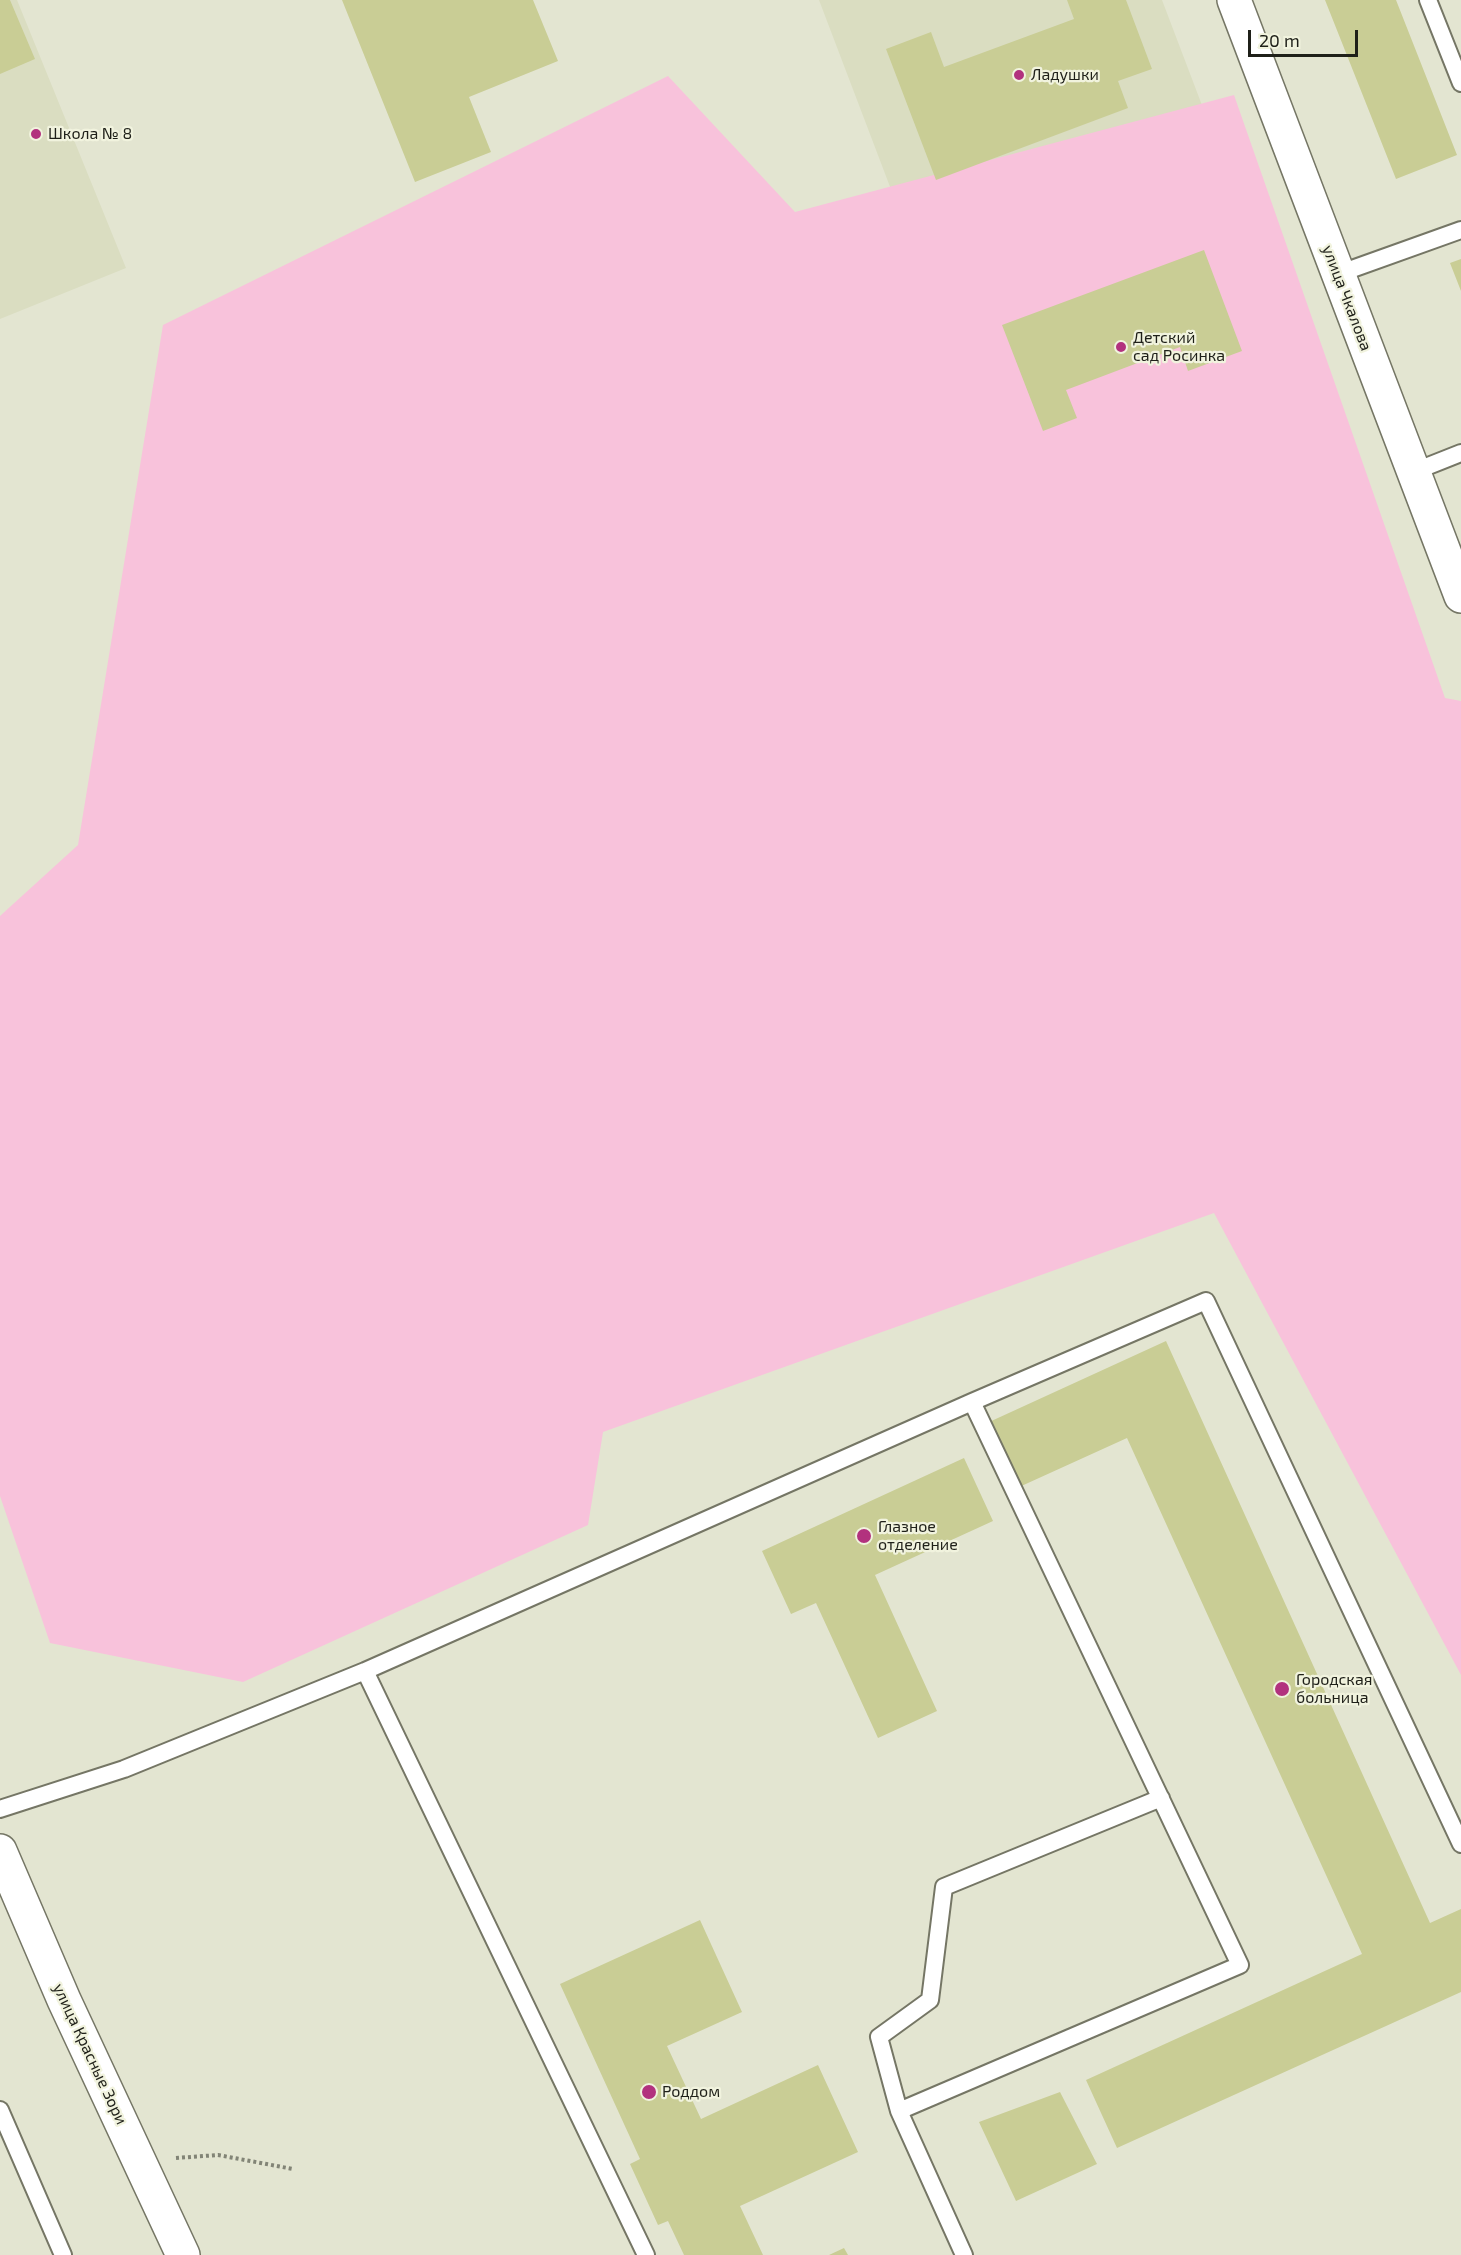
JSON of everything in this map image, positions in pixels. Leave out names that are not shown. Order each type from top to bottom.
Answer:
[{"type":"street","name":"улица Чкалова","points":[[1234,0],[1461,596]]},
{"type":"street","name":"улица Красные Зори","points":[[0,1851],[64,2000],[183,2255]]},
{"type":"lane","points":[[1428,0],[1461,83]]},
{"type":"lane","points":[[1338,274],[1461,230]]},
{"type":"lane","points":[[1413,472],[1461,453]]},
{"type":"lane","points":[[0,1809],[124,1769],[365,1671],[1206,1301],[1461,1844]]},
{"type":"lane","points":[[899,2111],[1240,1965],[972,1402]]},
{"type":"lane","points":[[365,1671],[646,2255]]},
{"type":"lane","points":[[964,2255],[899,2111],[879,2037],[930,2000],[944,1887],[1161,1798]]},
{"type":"lane","points":[[0,2110],[63,2255]]},
{"type":"path","points":[[169,2159],[219,2155],[293,2169]]},
{"type":"shaded area","name":"Школа № 8","points":[[0,0],[17,0],[126,268],[0,319]]},
{"type":"shaded area","name":"Ладушки","points":[[819,0],[1162,0],[1219,150],[919,263]]},
{"type":"shaded area","points":[[668,76],[795,212],[1234,95],[1445,698],[1461,701],[1461,1675],[1214,1213],[603,1432],[588,1525],[243,1682],[50,1643],[0,1496],[0,916],[78,845],[163,325]]},
{"type":"building","points":[[0,0],[10,0],[35,59],[0,74]]},
{"type":"building","points":[[342,0],[533,0],[558,61],[469,97],[491,152],[415,182]]},
{"type":"building","points":[[1067,0],[1126,0],[1152,69],[1118,81],[1128,108],[936,180],[886,49],[931,32],[944,67],[1074,19]]},
{"type":"building","points":[[1325,0],[1396,0],[1457,155],[1396,179]]},
{"type":"building","points":[[1204,250],[1242,351],[1188,371],[1180,347],[1066,390],[1077,418],[1043,431],[1002,325]]},
{"type":"building","points":[[1461,259],[1461,291],[1450,263]]},
{"type":"building","name":"Городская больница","points":[[1166,1341],[1430,1923],[1461,1909],[1461,1992],[1117,2148],[1086,2080],[1362,1954],[1127,1438],[1017,1488],[987,1423]]},
{"type":"building","points":[[964,1458],[993,1521],[875,1575],[937,1711],[878,1738],[816,1603],[791,1614],[762,1551]]},
{"type":"building","name":"Роддом","points":[[700,1920],[742,2012],[667,2046],[701,2119],[818,2065],[858,2152],[740,2206],[763,2255],[684,2255],[668,2221],[658,2225],[630,2164],[640,2159],[560,1984]]},
{"type":"building","points":[[1060,2092],[1097,2164],[1016,2201],[979,2122]]},
{"type":"building","points":[[844,2248],[848,2255],[829,2255]]},
{"type":"place","name":"Ладушки","points":[[1019,75]]},
{"type":"place","name":"Школа № 8","points":[[36,134]]},
{"type":"place","name":"Детский сад Росинка","points":[[1121,347]]},
{"type":"place","name":"Глазное отделение","points":[[864,1536]]},
{"type":"place","name":"Городская больница","points":[[1282,1689]]},
{"type":"place","name":"Роддом","points":[[649,2092]]}]
